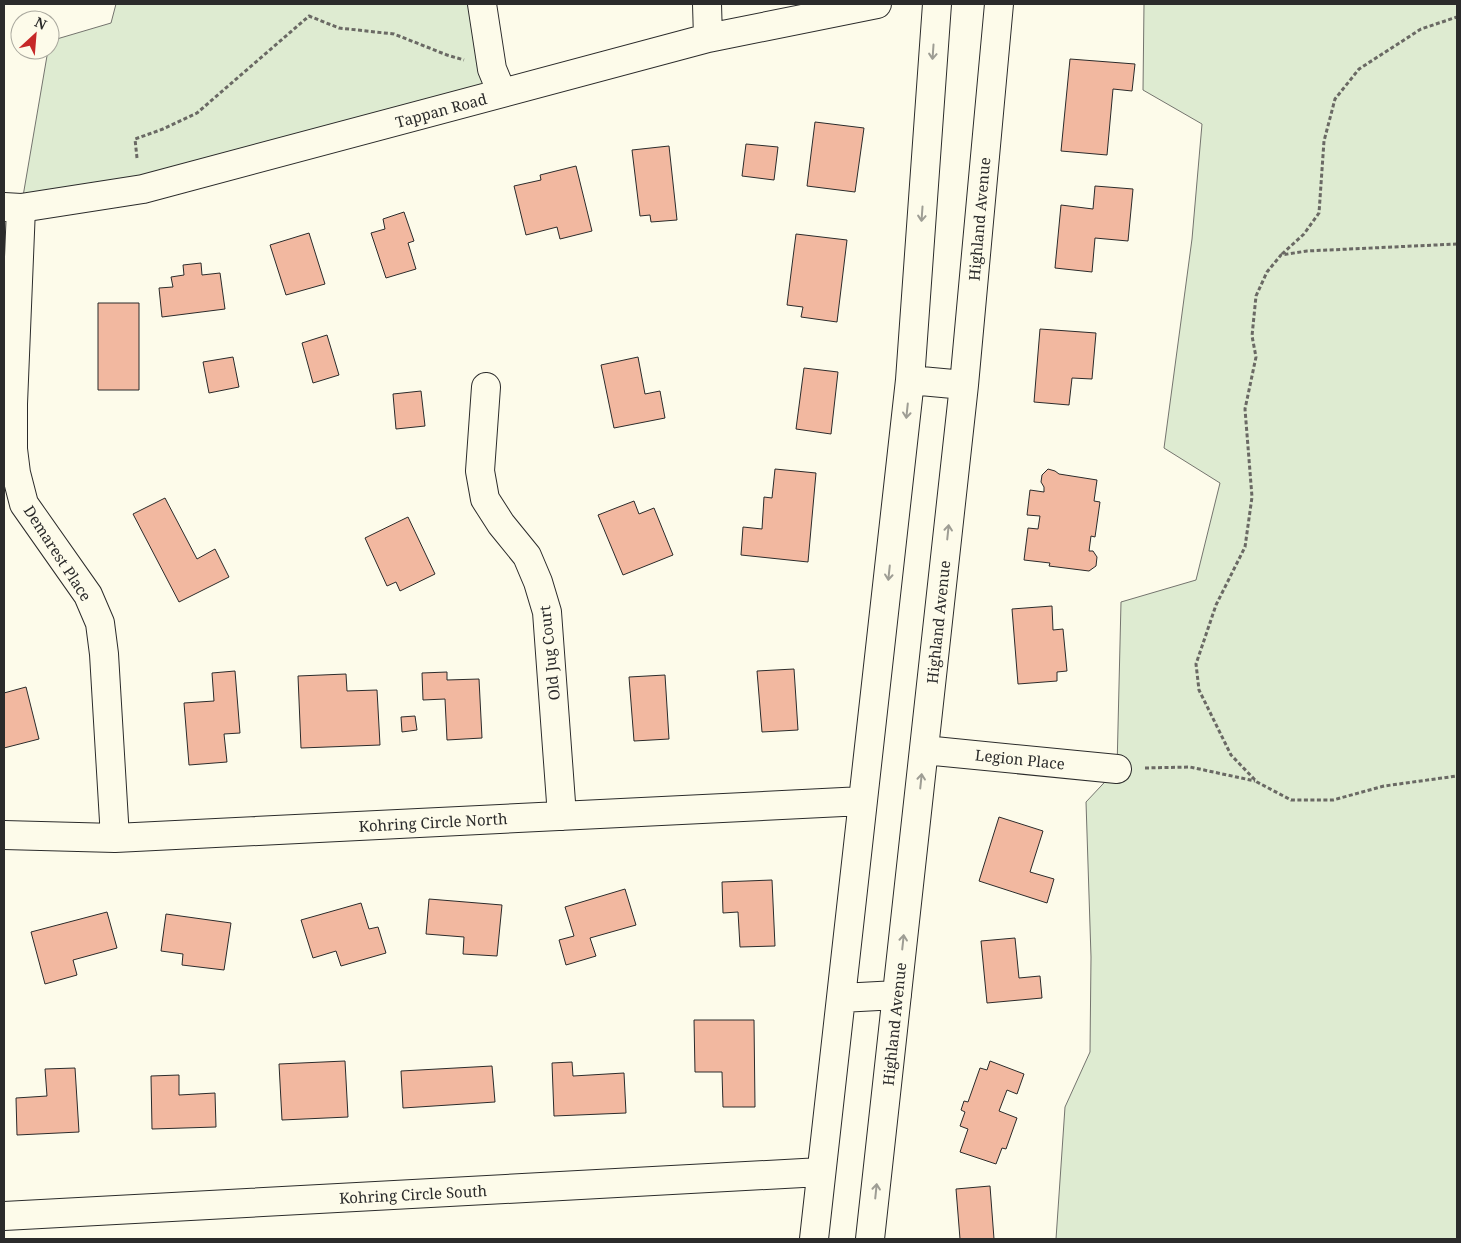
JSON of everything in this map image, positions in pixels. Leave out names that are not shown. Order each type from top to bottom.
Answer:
[{"type":"street","points":[[482,4],[497,81]]},
{"type":"street","points":[[707,4],[708,38]]},
{"type":"street","name":"Tappan Road","points":[[12,207],[143,189],[497,81],[877,4]]},
{"type":"street","points":[[814,1239],[910,380],[936,4]]},
{"type":"street","name":"Highland Avenue","points":[[870,1239],[964,385],[999,4]]},
{"type":"street","name":"Demarest Place","points":[[12,207],[13,404],[8,449],[24,504],[88,595],[100,623],[104,654],[114,838]]},
{"type":"street","points":[[910,380],[964,385]]},
{"type":"street","name":"Old Jug Court","points":[[486,387],[480,471],[485,499],[501,524],[527,556],[538,582],[547,612],[562,816]]},
{"type":"street","name":"Legion Place","points":[[924,750],[1117,769]]},
{"type":"street","name":"Kohring Circle North","points":[[4,835],[114,838],[863,801]]},
{"type":"street","points":[[841,998],[897,995]]},
{"type":"street","name":"Kohring Circle South","points":[[4,1216],[821,1172]]},
{"type":"path","points":[[137,158],[135,139],[197,114],[309,16],[339,28],[394,34],[447,55],[497,81]]},
{"type":"path","points":[[1257,782],[1231,755],[1199,690],[1196,664],[1216,605],[1245,547],[1252,497],[1245,409],[1256,357],[1252,336],[1256,296],[1266,272],[1304,234],[1319,213],[1324,141],[1335,99],[1359,69],[1421,29],[1457,17]]},
{"type":"path","points":[[1281,255],[1306,251],[1457,244]]},
{"type":"path","points":[[1117,769],[1190,767],[1257,782],[1291,800],[1334,800],[1384,786],[1457,776]]},
{"type":"green space","points":[[116,4],[482,4],[502,93],[21,208],[46,60],[60,60],[60,38],[111,23]]},
{"type":"green space","points":[[1144,4],[1457,4],[1457,1239],[1056,1239],[1065,1107],[1090,1052],[1091,957],[1086,802],[1117,769],[1121,602],[1196,580],[1220,483],[1164,448],[1192,239],[1202,124],[1143,90]]},
{"type":"building","points":[[1070,59],[1135,64],[1132,91],[1113,89],[1107,155],[1061,151]]},
{"type":"building","points":[[815,122],[864,128],[855,192],[807,186]]},
{"type":"building","points":[[746,144],[778,147],[774,180],[742,176]]},
{"type":"building","points":[[669,146],[677,220],[651,222],[650,215],[640,216],[632,150]]},
{"type":"building","points":[[576,166],[592,231],[560,239],[557,227],[526,235],[514,186],[541,180],[540,175]]},
{"type":"building","points":[[1095,186],[1133,189],[1128,241],[1095,238],[1092,272],[1055,268],[1061,205],[1093,209]]},
{"type":"building","points":[[404,212],[414,241],[408,243],[416,269],[386,278],[371,233],[385,229],[383,219]]},
{"type":"building","points":[[309,233],[325,284],[286,295],[270,245]]},
{"type":"building","points":[[796,234],[847,240],[837,322],[801,317],[803,307],[787,305]]},
{"type":"building","points":[[201,263],[202,275],[220,273],[225,309],[162,317],[159,288],[173,287],[171,277],[184,275],[183,265]]},
{"type":"building","points":[[98,303],[139,303],[139,390],[98,390]]},
{"type":"building","points":[[1040,329],[1096,333],[1092,379],[1072,378],[1069,405],[1034,402]]},
{"type":"building","points":[[327,335],[339,375],[313,383],[302,343]]},
{"type":"building","points":[[233,357],[239,387],[209,393],[203,362]]},
{"type":"building","points":[[638,357],[645,394],[660,391],[665,418],[614,428],[601,365]]},
{"type":"building","points":[[804,368],[838,372],[831,434],[796,429]]},
{"type":"building","points":[[421,391],[425,426],[396,429],[393,394]]},
{"type":"building","points":[[775,469],[816,473],[808,562],[741,555],[743,527],[762,529],[764,497],[772,498]]},
{"type":"building","points":[[1048,469],[1059,474],[1097,480],[1094,501],[1100,502],[1095,537],[1091,536],[1089,551],[1093,551],[1097,557],[1096,566],[1089,571],[1049,566],[1050,563],[1024,560],[1028,528],[1038,529],[1040,516],[1027,515],[1030,490],[1044,492],[1041,482],[1042,475]]},
{"type":"building","points":[[165,498],[197,559],[215,549],[229,577],[179,602],[133,514]]},
{"type":"building","points":[[634,501],[639,514],[654,508],[673,555],[623,575],[598,515]]},
{"type":"building","points":[[408,517],[435,574],[400,591],[396,582],[387,586],[365,538]]},
{"type":"building","points":[[1052,606],[1053,630],[1063,629],[1067,671],[1057,672],[1057,681],[1018,684],[1012,609]]},
{"type":"building","points":[[794,669],[798,730],[762,732],[757,671]]},
{"type":"building","points":[[235,671],[240,733],[224,734],[227,762],[189,765],[184,703],[214,701],[212,673]]},
{"type":"building","points":[[447,672],[447,680],[479,679],[482,738],[447,740],[445,699],[423,700],[422,673]]},
{"type":"building","points":[[346,674],[347,691],[377,690],[380,745],[301,748],[298,676]]},
{"type":"building","points":[[665,675],[669,739],[634,741],[629,677]]},
{"type":"building","points":[[26,687],[39,739],[4,748],[4,693]]},
{"type":"building","points":[[415,716],[417,730],[402,732],[401,717]]},
{"type":"building","points":[[999,817],[1043,831],[1030,872],[1054,879],[1047,903],[979,881]]},
{"type":"building","points":[[772,880],[775,946],[740,947],[738,912],[723,913],[722,882]]},
{"type":"building","points":[[625,889],[636,925],[590,938],[596,956],[566,965],[559,940],[574,936],[565,907]]},
{"type":"building","points":[[429,899],[502,905],[497,956],[463,954],[464,937],[426,934]]},
{"type":"building","points":[[361,903],[369,929],[378,927],[386,953],[341,966],[336,951],[313,958],[301,920]]},
{"type":"building","points":[[107,912],[117,948],[73,960],[77,975],[45,984],[31,932]]},
{"type":"building","points":[[166,914],[231,923],[224,970],[182,965],[183,954],[161,951]]},
{"type":"building","points":[[1015,938],[1019,978],[1040,976],[1042,998],[987,1003],[981,941]]},
{"type":"building","points":[[694,1020],[754,1020],[755,1107],[723,1107],[722,1072],[695,1072]]},
{"type":"building","points":[[345,1061],[348,1117],[282,1120],[279,1064]]},
{"type":"building","points":[[990,1061],[1024,1074],[1017,1094],[1007,1090],[999,1111],[1017,1118],[1006,1149],[1002,1148],[996,1164],[960,1152],[968,1129],[960,1126],[965,1112],[961,1110],[964,1101],[968,1102],[980,1068],[987,1070]]},
{"type":"building","points":[[572,1062],[573,1076],[624,1073],[626,1113],[554,1116],[552,1063]]},
{"type":"building","points":[[492,1066],[495,1102],[403,1108],[401,1071]]},
{"type":"building","points":[[75,1068],[79,1132],[17,1135],[16,1098],[47,1096],[45,1069]]},
{"type":"building","points":[[179,1075],[179,1095],[215,1093],[216,1127],[152,1129],[151,1076]]},
{"type":"building","points":[[990,1186],[994,1239],[960,1239],[956,1189]]}]
